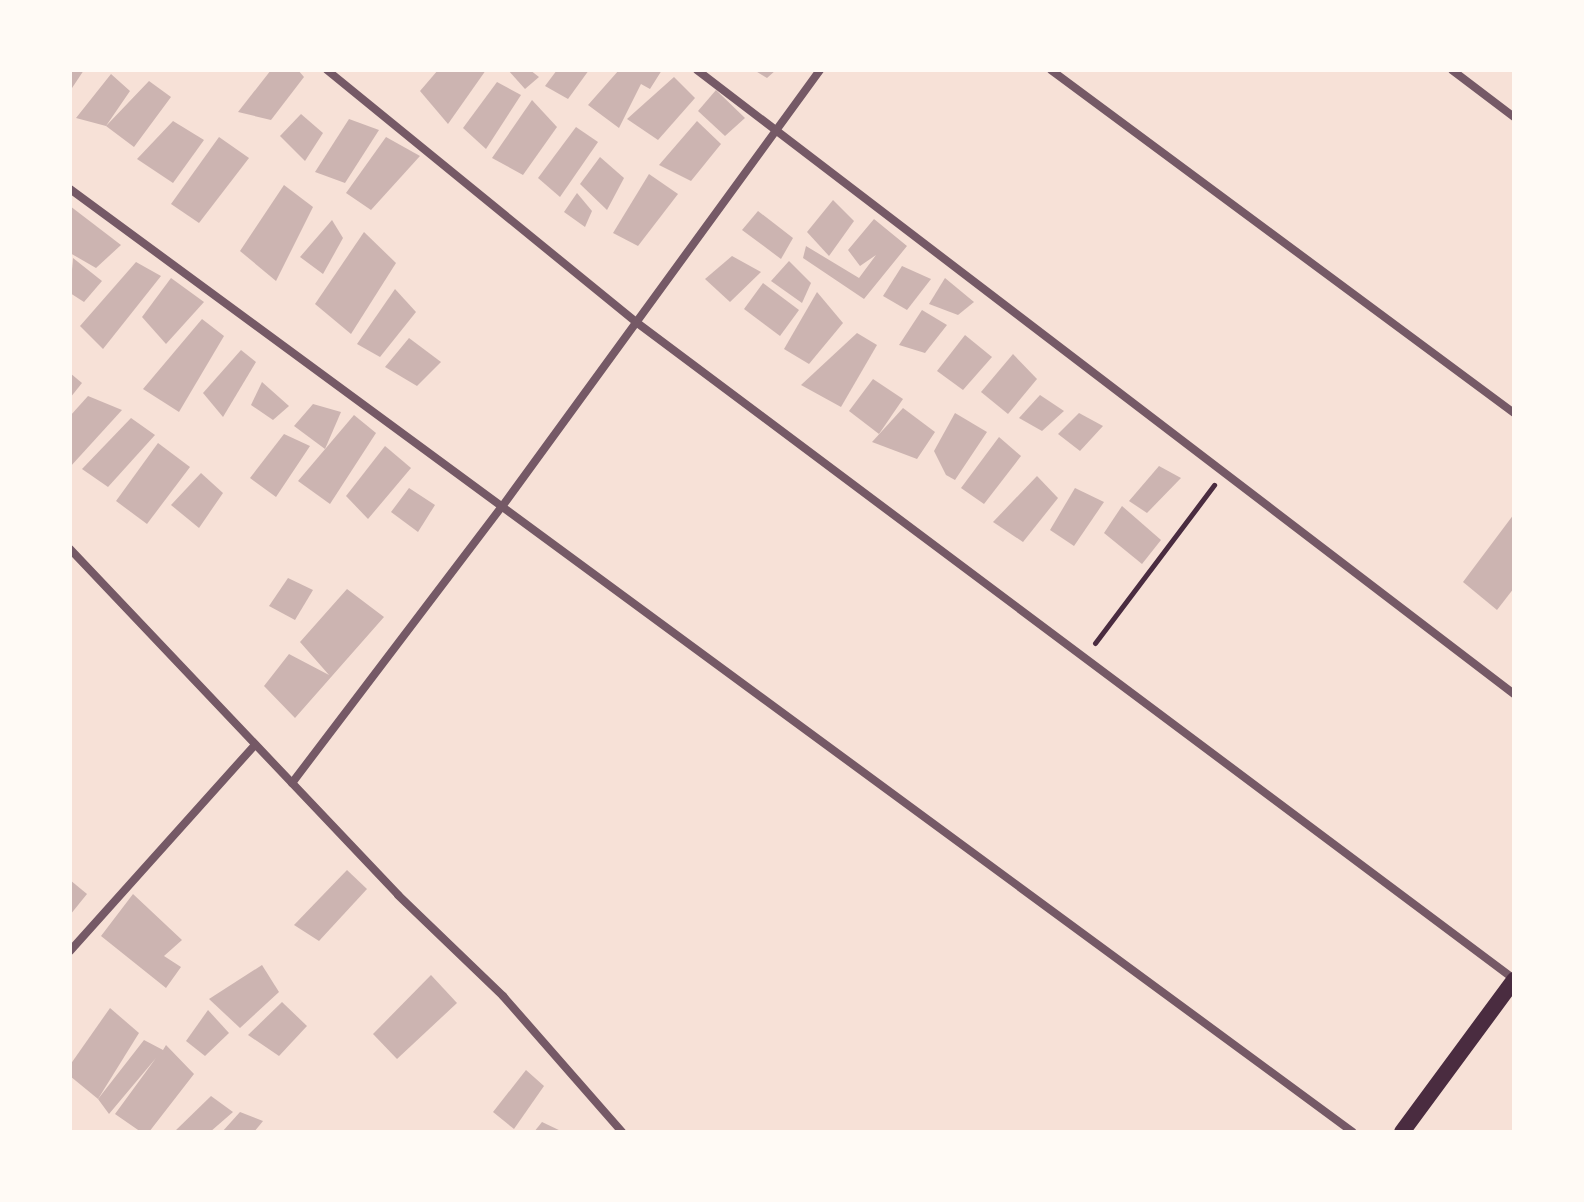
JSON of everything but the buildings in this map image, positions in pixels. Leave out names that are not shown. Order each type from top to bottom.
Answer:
[{"type":"main road","points":[[1402,1132],[1514,980]]},
{"type":"street","points":[[327,70],[636,322],[1514,980]]},
{"type":"street","points":[[697,70],[1514,694]]},
{"type":"street","points":[[292,783],[501,508],[820,70]]},
{"type":"street","points":[[1051,70],[1514,413]]},
{"type":"street","points":[[1452,70],[1514,117]]},
{"type":"street","points":[[70,189],[1353,1132]]},
{"type":"street","points":[[70,549],[255,745],[503,996],[622,1132]]},
{"type":"street","points":[[70,951],[255,745]]},
{"type":"path","points":[[1085,656],[1224,471]]}]
